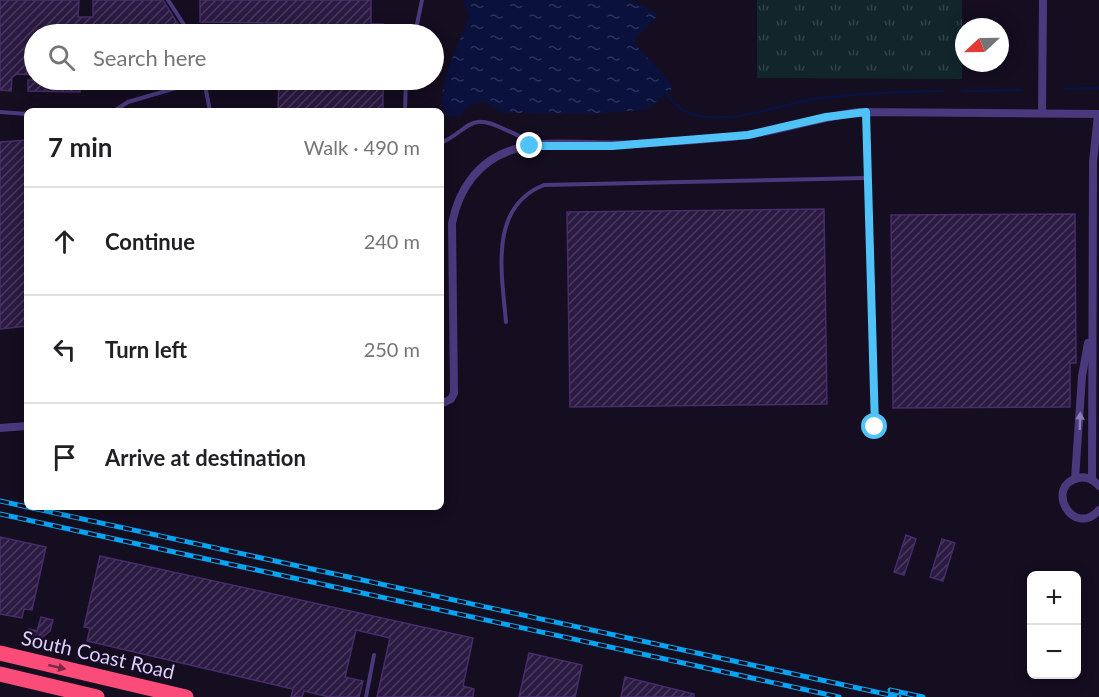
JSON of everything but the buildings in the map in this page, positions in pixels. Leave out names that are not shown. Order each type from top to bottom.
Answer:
[{"type":"highway","name":"South Coast Road","points":[[0,653],[186,697]]},
{"type":"highway","name":"South Coast Road","points":[[0,674],[97,697]]},
{"type":"street","points":[[1042,113],[1043,0]]},
{"type":"street","points":[[444,402],[451,399],[454,393],[452,223],[455,206],[465,186],[479,168],[512,150],[530,146],[612,146],[748,135],[826,117],[866,112],[1099,114]]},
{"type":"street","points":[[1099,114],[1099,124]]},
{"type":"street","points":[[1075,479],[1096,483],[1091,327],[1093,162],[1099,114]]},
{"type":"street","points":[[1091,327],[1082,376],[1075,479],[1064,490],[1062,497],[1066,510],[1077,518],[1084,519],[1099,510]]},
{"type":"street","points":[[0,428],[24,426]]},
{"type":"lane","points":[[168,0],[184,24]]},
{"type":"lane","points":[[417,24],[422,0]]},
{"type":"lane","points":[[119,108],[128,102],[169,90]]},
{"type":"lane","points":[[206,90],[209,108]]},
{"type":"lane","points":[[405,108],[406,90]]},
{"type":"lane","points":[[0,112],[24,114]]},
{"type":"lane","points":[[866,112],[875,427]]},
{"type":"lane","points":[[444,140],[465,126],[485,121],[525,139],[530,146]]},
{"type":"lane","points":[[506,322],[502,235],[507,219],[524,196],[544,185],[868,178]]},
{"type":"lane","points":[[366,697],[374,655]]},
{"type":"green space","points":[[757,0],[962,0],[962,18],[955,18],[955,72],[962,72],[962,79],[757,78]]},
{"type":"water","points":[[463,0],[631,0],[657,13],[655,19],[636,37],[635,44],[674,87],[646,110],[594,114],[502,113],[485,102],[469,105],[459,116],[448,116],[443,107],[444,83],[469,16]]},
{"type":"waterway","points":[[1065,89],[1099,88]]},
{"type":"waterway","points":[[963,91],[1021,90]]},
{"type":"waterway","points":[[666,94],[679,107],[691,114],[723,117],[752,114],[809,100],[876,93],[943,91]]},
{"type":"railway","points":[[0,501],[24,506]]},
{"type":"railway","points":[[41,510],[899,697]]},
{"type":"railway","points":[[0,514],[839,697]]},
{"type":"railway","points":[[890,690],[923,697]]},
{"type":"route","points":[[530,146],[612,146],[748,135],[826,117],[866,112],[875,427]]}]
